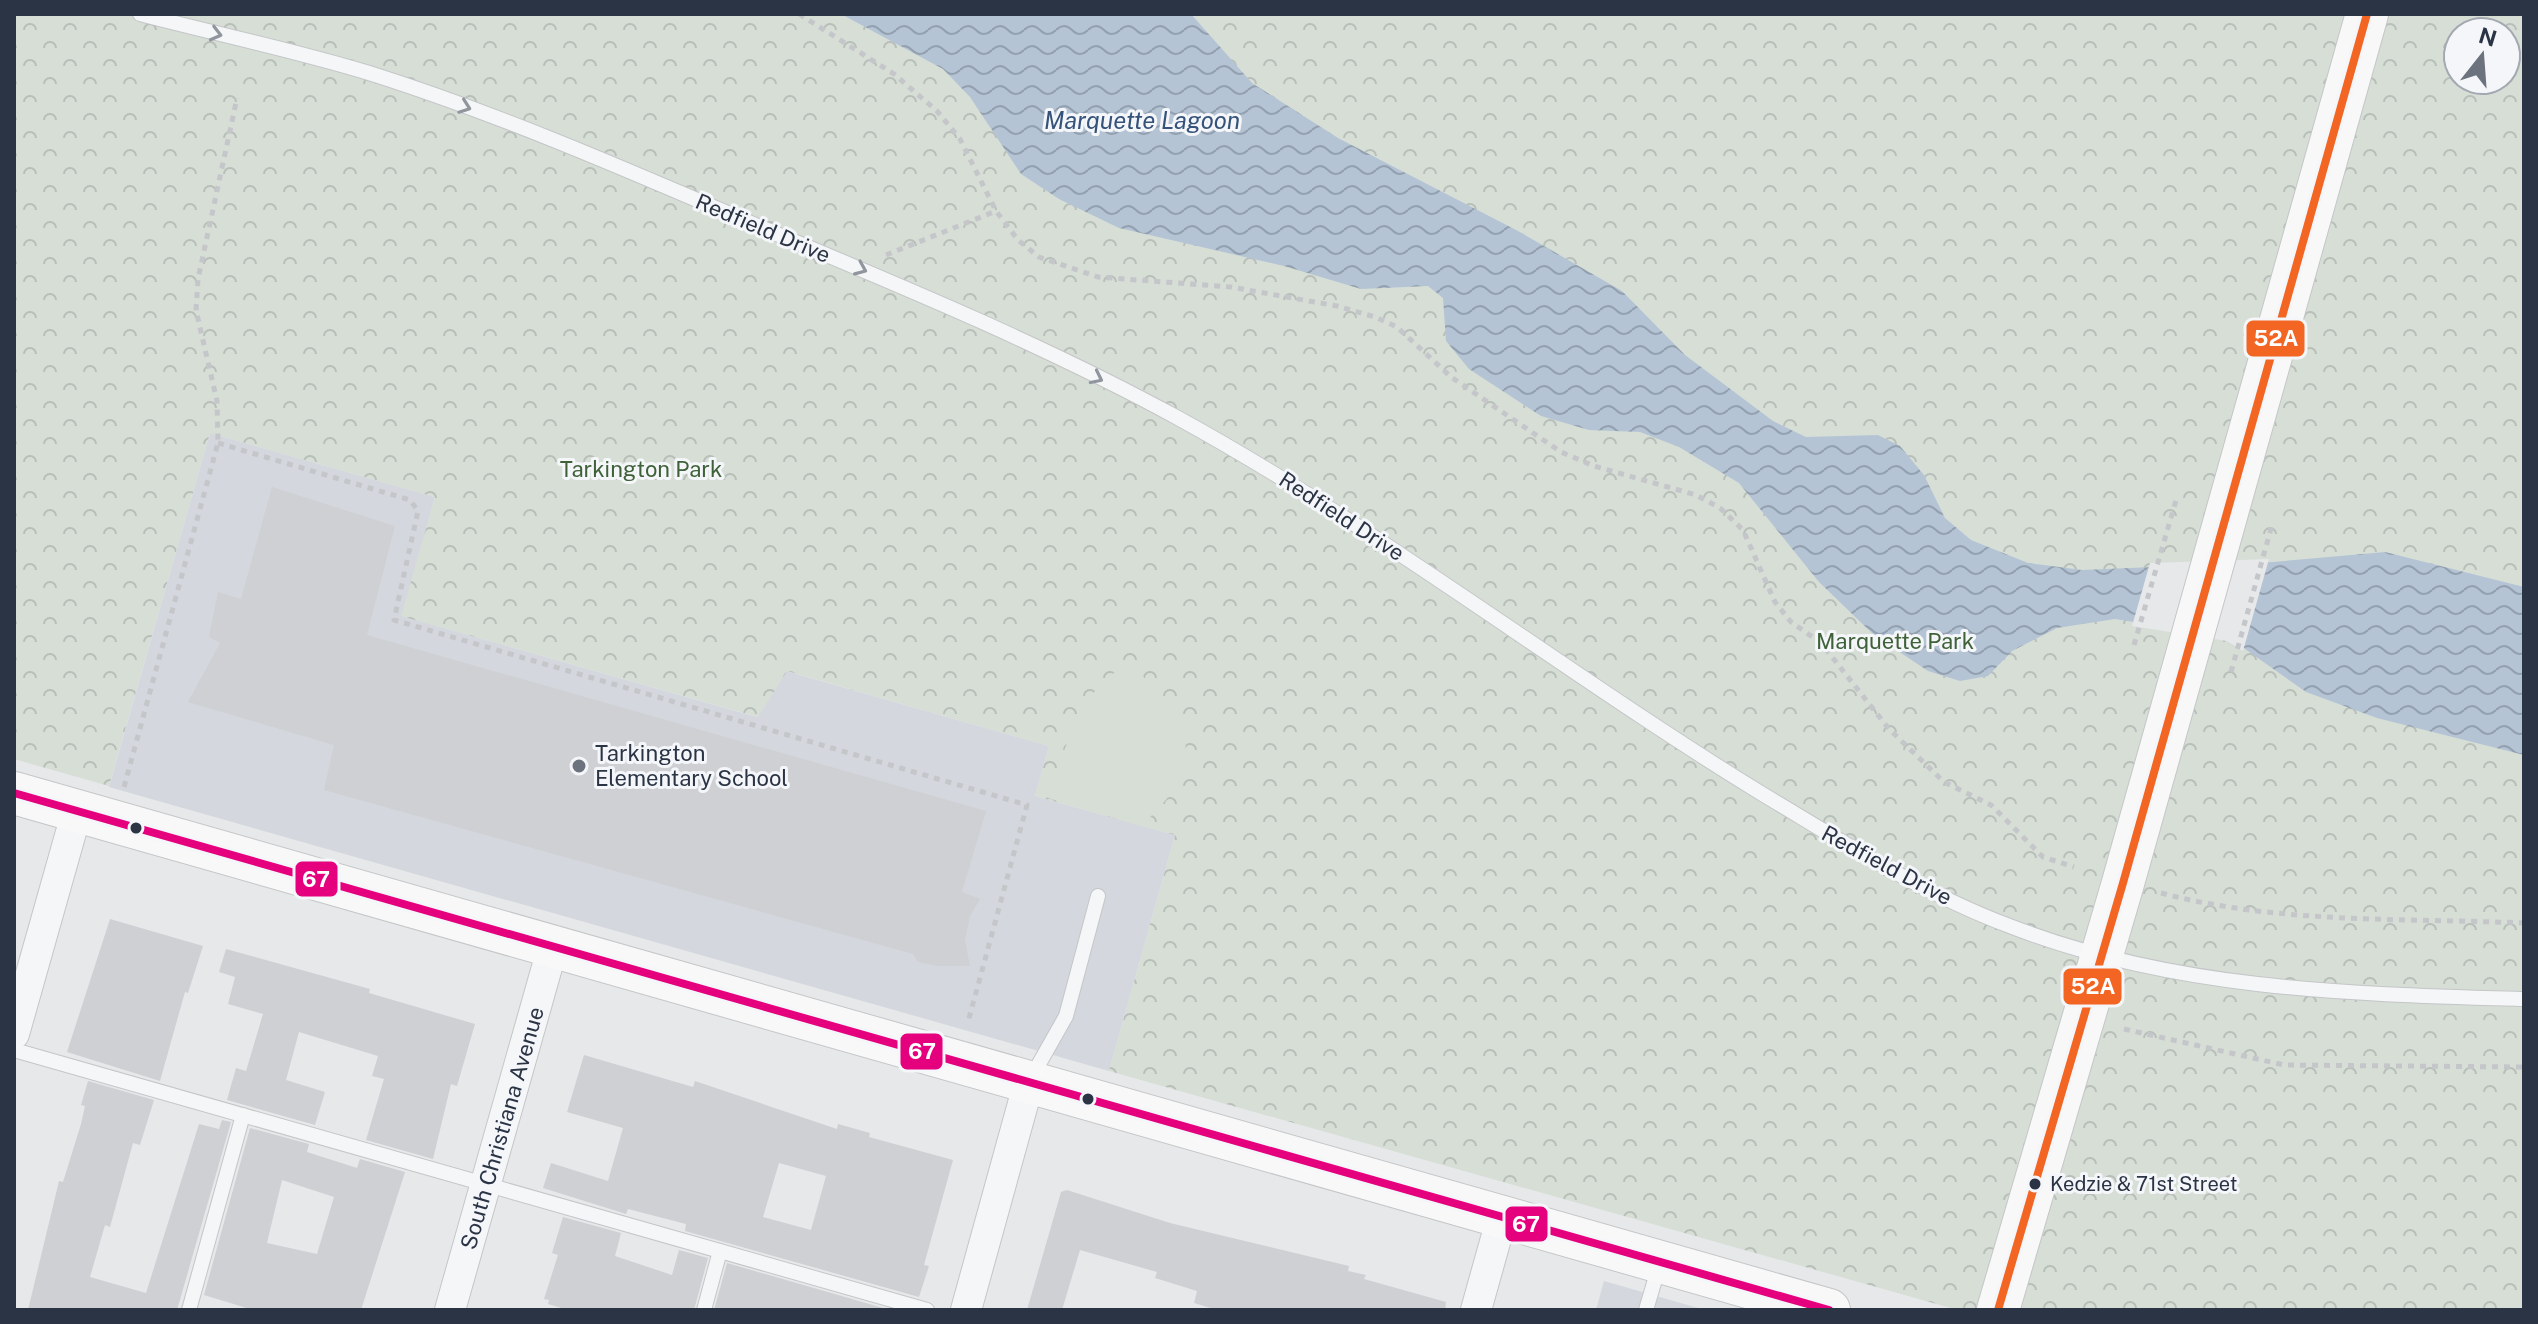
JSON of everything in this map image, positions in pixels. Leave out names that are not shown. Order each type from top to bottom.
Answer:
[{"type":"main road","points":[[1998,1310],[2367,14]]},
{"type":"main road","points":[[14,793],[1829,1310]]},
{"type":"street","points":[[14,1034],[77,811]]},
{"type":"street","name":"South Christiana Avenue","points":[[450,1310],[553,946]]},
{"type":"street","points":[[966,1310],[1029,1082]]},
{"type":"street","points":[[1476,1310],[1502,1217]]},
{"type":"lane","name":"Redfield Drive","points":[[140,14],[368,73],[508,123],[974,318],[1172,415],[1282,477],[1460,592],[1662,733],[1892,872],[2004,924],[2101,956],[2183,975],[2287,989],[2524,999]]},
{"type":"lane","points":[[1029,1082],[1066,1016],[1098,896]]},
{"type":"lane","points":[[14,1050],[927,1310]]},
{"type":"lane","points":[[189,1310],[243,1115]]},
{"type":"lane","points":[[704,1310],[720,1251]]},
{"type":"lane","points":[[1646,1310],[1661,1262]]},
{"type":"path","points":[[799,14],[894,74],[937,111],[960,139],[996,211],[1018,240],[1039,257],[1098,277],[1231,287],[1337,306],[1375,317],[1397,327],[1451,377],[1561,452],[1594,466],[1696,495],[1720,508],[1743,530],[1775,602],[1791,622],[1821,643],[1889,729],[1944,782],[1991,805],[2043,857],[2074,867]]},
{"type":"path","points":[[122,796],[218,443],[217,401],[196,310],[198,279],[237,98]]},
{"type":"path","points":[[856,267],[996,211]]},
{"type":"path","points":[[218,443],[410,500],[418,511],[394,620],[1027,805],[968,1022]]},
{"type":"path","points":[[2134,645],[2177,497]]},
{"type":"path","points":[[2231,672],[2272,525]]},
{"type":"path","points":[[2161,893],[2199,903],[2293,914],[2524,923]]},
{"type":"path","points":[[2124,1029],[2284,1065],[2343,1068],[2524,1067]]},
{"type":"shaded area","name":"Tarkington Elementary School","points":[[210,433],[435,497],[402,616],[757,717],[786,671],[1049,746],[1035,796],[1175,835],[1109,1071],[109,787]]},
{"type":"shaded area","points":[[1604,1281],[1705,1310],[1596,1310]]},
{"type":"green space","name":"Marquette Park","points":[[14,14],[2524,14],[2524,1310],[1958,1310],[1109,1071],[1175,835],[1035,796],[1049,746],[787,671],[758,717],[401,616],[435,497],[210,433],[109,786],[14,759]]},
{"type":"green space","points":[[1137,664],[1157,703],[1186,736],[1183,765],[1175,786],[1141,826],[1048,798],[1069,739],[1090,698],[1103,682],[1119,670]]},
{"type":"water","name":"Marquette Lagoon","points":[[841,14],[1191,14],[1252,83],[1338,138],[1518,231],[1622,291],[1685,355],[1773,421],[1806,437],[1878,435],[1900,446],[1924,475],[1945,518],[1971,540],[2028,563],[2082,570],[2273,562],[2385,552],[2524,587],[2524,755],[2377,718],[2306,692],[2228,637],[2115,619],[2057,628],[2012,651],[1988,676],[1960,681],[1928,671],[1874,635],[1819,582],[1739,483],[1679,447],[1640,432],[1589,430],[1541,416],[1469,369],[1446,341],[1443,298],[1428,286],[1361,289],[1284,266],[1119,228],[1059,199],[1021,174],[970,97],[943,69]]},
{"type":"pier","points":[[2269,559],[2243,651],[2227,641],[2132,626],[2150,563]]},
{"type":"building","name":"Tarkington Elementary School","points":[[272,487],[395,526],[367,635],[986,811],[962,892],[980,899],[970,916],[965,940],[970,966],[938,966],[918,962],[913,954],[324,790],[334,745],[188,702],[220,643],[209,637],[218,592],[241,599]]},
{"type":"building","points":[[110,919],[203,946],[188,993],[185,992],[160,1081],[67,1052]]},
{"type":"building","points":[[226,949],[370,989],[369,993],[475,1024],[457,1086],[451,1084],[433,1159],[366,1140],[384,1079],[372,1076],[378,1056],[299,1032],[286,1080],[325,1092],[315,1125],[227,1100],[236,1068],[246,1071],[263,1014],[228,1004],[235,977],[219,972]]},
{"type":"building","points":[[584,1055],[693,1087],[695,1081],[837,1129],[838,1124],[870,1133],[869,1137],[953,1160],[924,1265],[929,1266],[919,1297],[685,1231],[686,1224],[628,1209],[626,1214],[543,1188],[551,1163],[608,1181],[623,1128],[567,1112]],"holes":[[[779,1163],[826,1176],[811,1230],[763,1217]]]},
{"type":"building","points":[[88,1081],[154,1100],[140,1145],[133,1143],[110,1227],[105,1225],[90,1277],[146,1293],[199,1124],[219,1129],[222,1120],[231,1122],[177,1310],[28,1310],[59,1181],[63,1182],[81,1124],[85,1106],[81,1105]]},
{"type":"building","points":[[250,1128],[309,1144],[307,1152],[357,1168],[360,1159],[405,1172],[361,1310],[253,1310],[204,1295]],"holes":[[[282,1180],[334,1197],[317,1254],[267,1243]]]},
{"type":"building","points":[[1067,1190],[1170,1223],[1349,1266],[1348,1271],[1366,1275],[1364,1279],[1446,1302],[1445,1310],[1217,1310],[1194,1303],[1197,1291],[1155,1278],[1157,1272],[1080,1250],[1062,1310],[1027,1310],[1061,1192]]},
{"type":"building","points":[[563,1217],[621,1233],[615,1256],[672,1275],[679,1250],[708,1258],[694,1310],[568,1310],[548,1304],[549,1300],[544,1299],[558,1255],[552,1253]]},
{"type":"building","points":[[727,1263],[890,1310],[714,1310]]},
{"type":"transit line","name":"52A","points":[[1998,1310],[2123,883],[2367,14]]},
{"type":"transit line","name":"67","points":[[14,793],[1829,1310]]},
{"type":"place","name":"Tarkington Elementary School","points":[[579,766]]},
{"type":"place","name":"Kedzie & 71st Street","points":[[2035,1184]]},
{"type":"park label","name":"Tarkington Park","points":[[641,469]]}]
